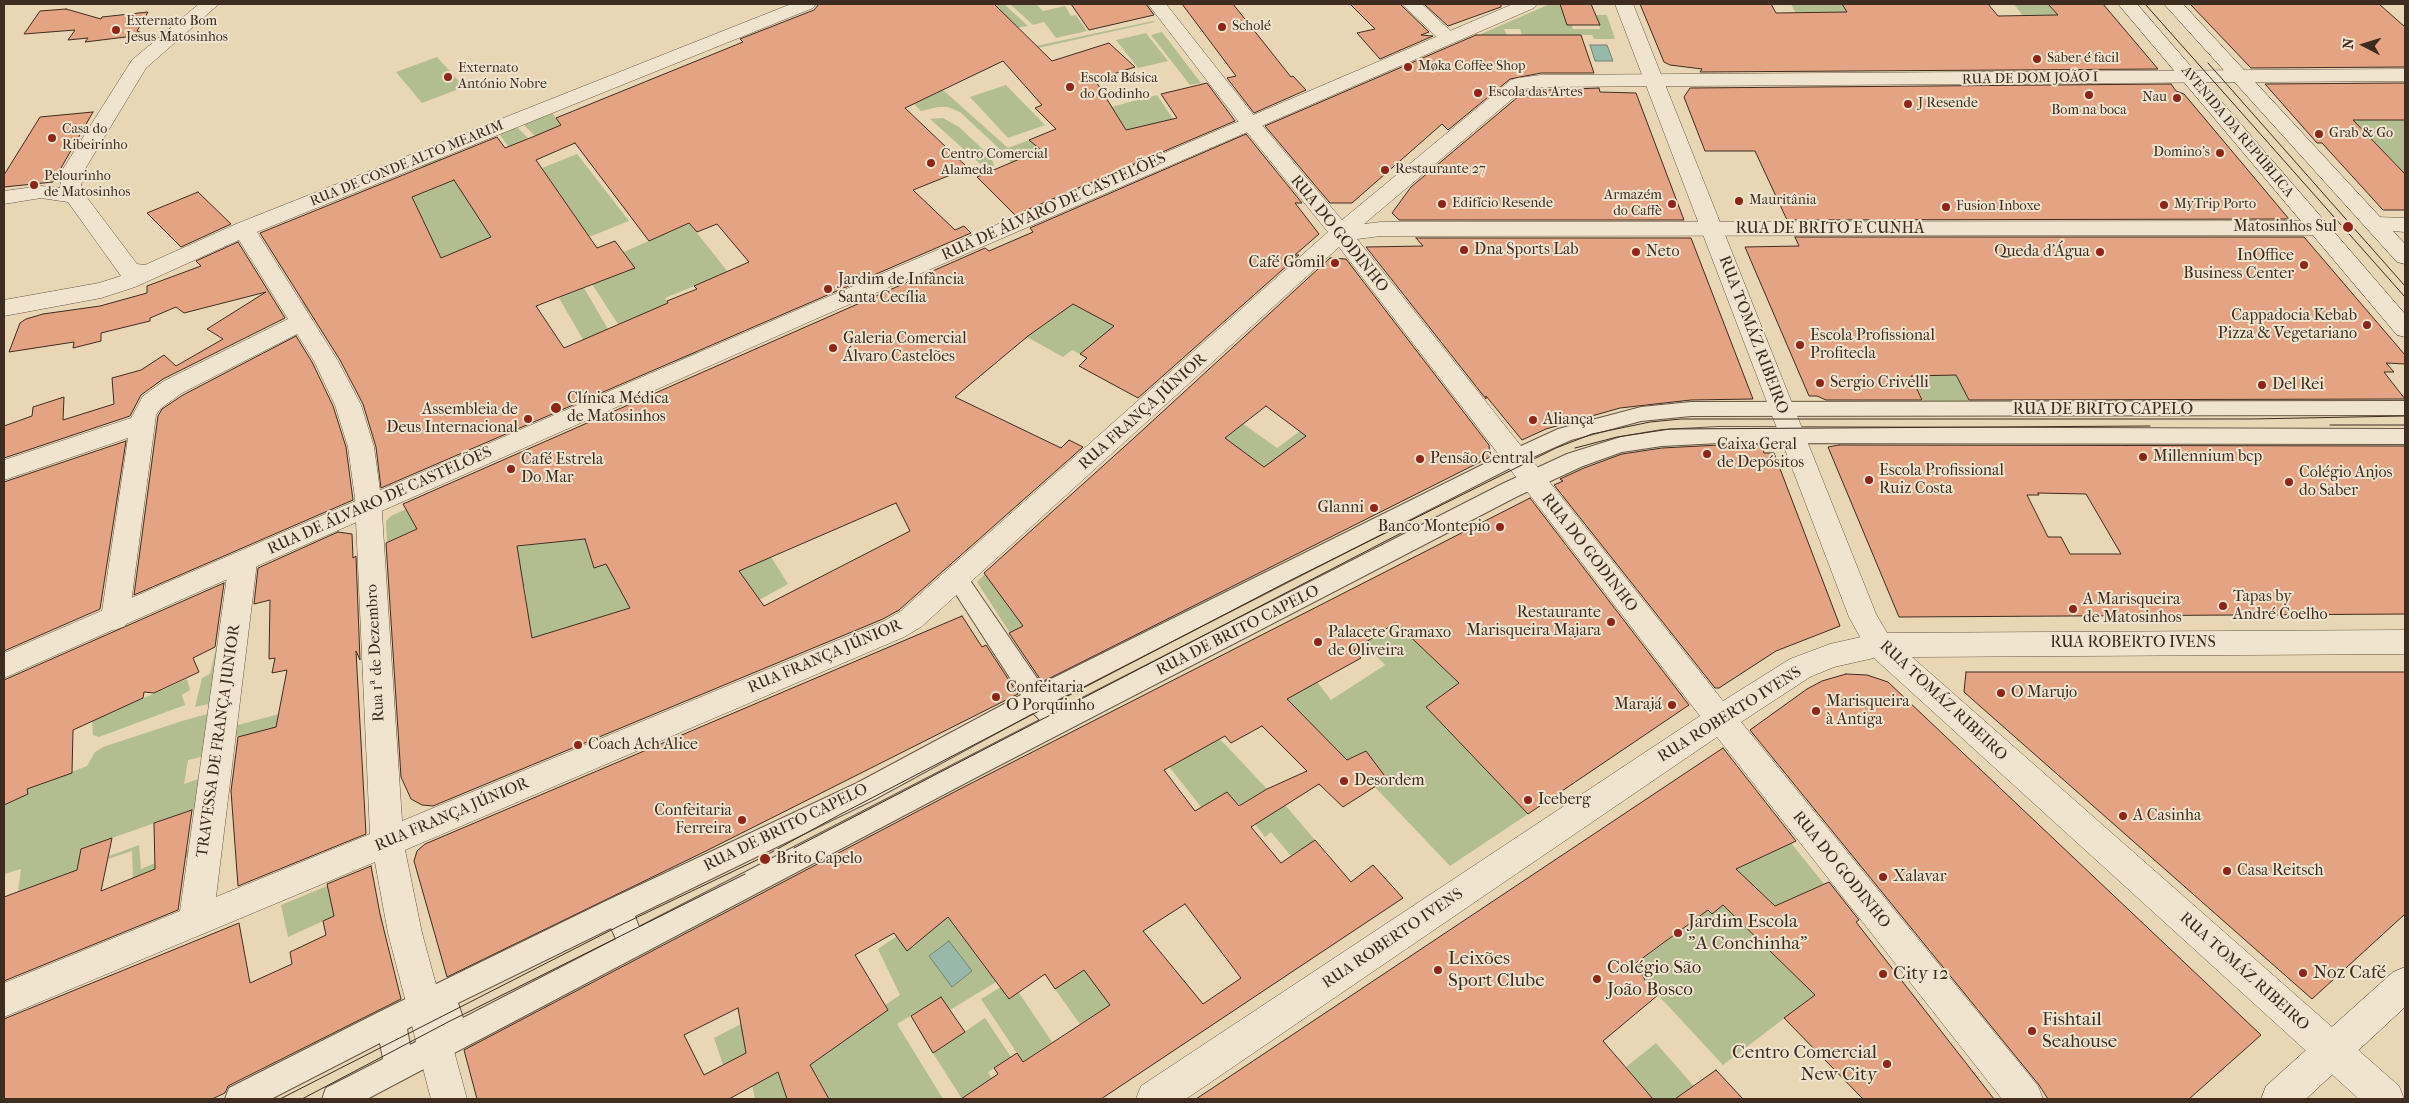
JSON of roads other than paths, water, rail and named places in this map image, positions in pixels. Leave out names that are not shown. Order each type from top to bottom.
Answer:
[{"type":"street","points":[[149,273],[130,271],[122,263],[70,186],[74,169],[139,64],[210,4]]},
{"type":"street","name":"RUA DE CONDE ALTO MEARIM","points":[[8,310],[100,290],[149,273],[244,230],[807,4]]},
{"type":"street","name":"RUA DO GODINHO","points":[[1157,4],[1249,122],[1520,454],[1528,481],[2025,1099]]},
{"type":"street","points":[[1411,4],[1448,37]]},
{"type":"street","name":"RUA DE ÁLVARO DE CASTELÕES","points":[[4,666],[1249,122],[1528,4]]},
{"type":"street","name":"RUA TOMÁZ RIBEIRO","points":[[1624,4],[1712,230],[1791,410],[1789,435],[1863,616],[1879,645],[2386,1099]]},
{"type":"street","name":"AVENIDA DA REPÚBLICA","points":[[2127,4],[2405,328]]},
{"type":"street","points":[[2172,4],[2405,257]]},
{"type":"street","name":"RUA DE DOM JOÃO I","points":[[1655,82],[2405,75]]},
{"type":"street","name":"RUA FRANÇA JÚNIOR","points":[[4,1000],[387,842],[894,629],[911,619],[958,579],[1341,234],[1354,220],[1518,84],[1541,81],[1655,82]]},
{"type":"street","points":[[4,197],[41,192],[75,196]]},
{"type":"street","points":[[2376,224],[2405,225]]},
{"type":"street","name":"RUA DE BRITO E CUNHA","points":[[1341,234],[1381,229],[2318,228]]},
{"type":"street","name":"Rua 1ª de Dezembro","points":[[244,230],[326,361],[348,405],[360,447],[368,506],[387,842],[405,933],[432,1001],[445,1043],[449,1099]]},
{"type":"street","points":[[115,618],[141,424],[144,414],[152,402],[174,387],[301,322]]},
{"type":"street","name":"RUA DE BRITO CAPELO","points":[[240,1099],[391,1021],[618,909],[866,791],[1037,698],[1554,438],[1640,414],[1691,409],[2405,408]]},
{"type":"street","points":[[1756,410],[1789,435]]},
{"type":"street","points":[[4,470],[141,424]]},
{"type":"street","name":"RUA DE BRITO CAPELO","points":[[337,1099],[966,770],[1528,481],[1575,460],[1621,445],[1662,438],[1789,435],[2405,436]]},
{"type":"street","points":[[1491,469],[1528,481]]},
{"type":"street","name":"TRAVESSA DE FRANÇA JUNIOR","points":[[196,920],[243,562]]},
{"type":"street","points":[[958,579],[1054,725]]},
{"type":"street","name":"RUA ROBERTO IVENS","points":[[1154,1099],[1566,824],[1720,718],[1800,668],[1844,652],[1879,645],[2405,642]]},
{"type":"street","points":[[951,744],[966,770]]},
{"type":"street","points":[[618,909],[632,945]]},
{"type":"street","points":[[2279,1099],[2405,984]]},
{"type":"street","points":[[391,1021],[399,1067]]},
{"type":"tram line","points":[[2145,4],[2405,297]]},
{"type":"tram line","points":[[2208,63],[2405,286]]},
{"type":"tram line","points":[[280,1099],[623,924],[761,858],[839,815],[1285,583],[1556,448],[1592,434],[1650,422],[1681,419],[2251,419],[2405,416]]},
{"type":"tram line","points":[[2330,425],[2405,425]]},
{"type":"tram line","points":[[1575,448],[1617,437],[1670,429],[2150,426]]},
{"type":"tram line","points":[[794,848],[1407,530]]},
{"type":"tram line","points":[[302,1099],[450,1021],[745,874]]},
{"type":"place","name":"Scholé","points":[[1222,27]]},
{"type":"place","name":"Externato Bom Jesus Matosinhos","points":[[116,30]]},
{"type":"place","name":"Saber é facil","points":[[2037,59]]},
{"type":"place","name":"Møka Coffee Shop","points":[[1408,67]]},
{"type":"place","name":"Externato António Nobre","points":[[448,77]]},
{"type":"place","name":"Escola Básica do Godinho","points":[[1070,87]]},
{"type":"place","name":"Escola das Artes","points":[[1478,93]]},
{"type":"place","name":"Bom na boca","points":[[2089,95]]},
{"type":"place","name":"Nau","points":[[2177,98]]},
{"type":"place","name":"J Resende","points":[[1908,104]]},
{"type":"place","name":"Grab & Go","points":[[2319,134]]},
{"type":"place","name":"Casa do Ribeirinho","points":[[52,138]]},
{"type":"place","name":"Domino's","points":[[2220,153]]},
{"type":"place","name":"Centro Comercial Alameda","points":[[931,163]]},
{"type":"place","name":"Restaurante 27","points":[[1385,170]]},
{"type":"place","name":"Pelourinho de Matosinhos","points":[[34,185]]},
{"type":"place","name":"Mauritânia","points":[[1739,201]]},
{"type":"place","name":"Edifício Resende","points":[[1442,204]]},
{"type":"place","name":"Armazém do Caffè","points":[[1672,204]]},
{"type":"place","name":"MyTrip Porto","points":[[2164,205]]},
{"type":"place","name":"Fusion Inboxe","points":[[1946,207]]},
{"type":"place","name":"Matosinhos Sul","points":[[2348,227]]},
{"type":"place","name":"Dna Sports Lab","points":[[1464,250]]},
{"type":"place","name":"Neto","points":[[1636,252]]},
{"type":"place","name":"Queda d'Água","points":[[2100,252]]},
{"type":"place","name":"Café Gomil","points":[[1335,263]]},
{"type":"place","name":"InOffice Business Center","points":[[2304,265]]},
{"type":"place","name":"Jardim de Infância Santa Cecília","points":[[828,289]]},
{"type":"place","name":"Cappadocia Kebab Pizza & Vegetariano","points":[[2367,325]]},
{"type":"place","name":"Escola Profissional Profitecla","points":[[1800,345]]},
{"type":"place","name":"Galeria Comercial Álvaro Castelões","points":[[833,348]]},
{"type":"place","name":"Sergio Crivelli","points":[[1820,383]]},
{"type":"place","name":"Del Rei","points":[[2262,385]]},
{"type":"place","name":"Clínica Médica de Matosinhos","points":[[556,408]]},
{"type":"place","name":"Assembleia de Deus Internacional","points":[[528,419]]},
{"type":"place","name":"Aliança","points":[[1533,420]]},
{"type":"place","name":"Caixa Geral de Depósitos","points":[[1707,454]]},
{"type":"place","name":"Millennium bcp","points":[[2143,457]]},
{"type":"place","name":"Pensão Central","points":[[1420,459]]},
{"type":"place","name":"Café Estrela Do Mar","points":[[511,469]]},
{"type":"place","name":"Escola Profissional Ruiz Costa","points":[[1869,480]]},
{"type":"place","name":"Colégio Anjos do Saber","points":[[2289,482]]},
{"type":"place","name":"Glanni","points":[[1374,508]]},
{"type":"place","name":"Banco Montepio","points":[[1500,527]]},
{"type":"place","name":"Tapas by André Coelho","points":[[2223,606]]},
{"type":"place","name":"A Marisqueira de Matosinhos","points":[[2073,609]]},
{"type":"place","name":"Restaurante Marisqueira Majara","points":[[1611,622]]},
{"type":"place","name":"Palacete Gramaxo de Oliveira","points":[[1318,642]]},
{"type":"place","name":"O Marujo","points":[[2001,693]]},
{"type":"place","name":"Confeitaria O Porquinho","points":[[996,697]]},
{"type":"place","name":"Marajá","points":[[1672,705]]},
{"type":"place","name":"Marisqueira à Antiga","points":[[1816,711]]},
{"type":"place","name":"Coach Ach Alice","points":[[578,745]]},
{"type":"place","name":"Desordem","points":[[1344,781]]},
{"type":"place","name":"Iceberg","points":[[1528,800]]},
{"type":"place","name":"A Casinha","points":[[2123,816]]},
{"type":"place","name":"Confeitaria Ferreira","points":[[742,820]]},
{"type":"place","name":"Brito Capelo","points":[[765,859]]},
{"type":"place","name":"Casa Reitsch","points":[[2227,871]]},
{"type":"place","name":"Xalavar","points":[[1883,877]]},
{"type":"place","name":"Jardim Escola \"A Conchinha\"","points":[[1678,933]]},
{"type":"place","name":"Leixões Sport Clube","points":[[1438,970]]},
{"type":"place","name":"Noz Café","points":[[2303,973]]},
{"type":"place","name":"City 12","points":[[1883,974]]},
{"type":"place","name":"Colégio São João Bosco","points":[[1597,979]]},
{"type":"place","name":"Fishtail Seahouse","points":[[2032,1031]]},
{"type":"place","name":"Centro Comercial New City","points":[[1887,1064]]}]
